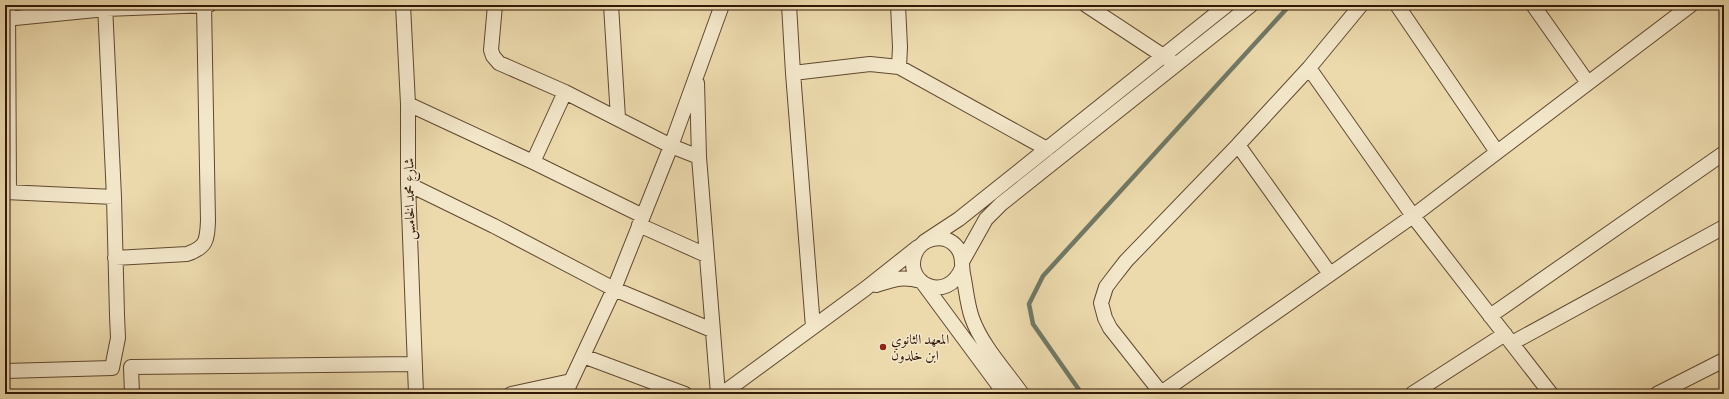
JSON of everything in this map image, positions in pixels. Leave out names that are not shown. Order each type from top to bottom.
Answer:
[{"type":"street","points":[[115,258],[187,254],[196,251],[205,243],[208,221],[204,5]]},
{"type":"street","points":[[114,196],[7,192],[7,14],[106,7],[209,5]]},
{"type":"street","name":"شارع محمد الخامس","points":[[403,5],[408,104],[408,184],[416,394]]},
{"type":"street","points":[[495,5],[491,50],[496,60],[503,65],[565,92],[618,118],[671,146],[699,157]]},
{"type":"street","points":[[611,5],[618,118]]},
{"type":"street","points":[[565,394],[614,289],[671,146],[722,5]]},
{"type":"street","points":[[790,5],[793,73],[813,328]]},
{"type":"street","points":[[898,5],[900,47],[899,67]]},
{"type":"street","points":[[1086,5],[1164,56],[1176,66]]},
{"type":"street","points":[[722,394],[813,328],[921,245],[959,219],[1227,5]]},
{"type":"street","points":[[865,289],[896,278],[904,277],[922,282],[931,287],[939,288],[954,282],[959,276],[962,264],[986,219],[1001,204],[1251,5]]},
{"type":"street","points":[[1361,5],[1308,68],[1238,145],[1126,261],[1112,279],[1103,296],[1101,308],[1110,328],[1161,393],[1413,216],[1691,5]]},
{"type":"street","points":[[1398,5],[1497,152]]},
{"type":"street","points":[[1533,5],[1588,83]]},
{"type":"street","points":[[106,7],[118,338],[112,368]]},
{"type":"street","points":[[793,73],[870,64],[899,67],[1047,149]]},
{"type":"street","points":[[1308,68],[1413,216],[1551,394]]},
{"type":"street","points":[[697,75],[699,157],[718,394]]},
{"type":"street","points":[[533,162],[565,92]]},
{"type":"street","points":[[408,104],[533,162],[706,255]]},
{"type":"street","points":[[1238,145],[1330,274]]},
{"type":"street","points":[[1490,316],[1724,153]]},
{"type":"street","points":[[408,184],[494,226],[614,289],[712,330]]},
{"type":"street","points":[[1412,394],[1508,338],[1724,227]]},
{"type":"street","points":[[1005,394],[914,269],[913,261],[921,245],[932,239],[940,238],[948,240],[958,249],[970,310],[978,332],[1022,394]]},
{"type":"street","points":[[583,356],[685,394]]},
{"type":"street","points":[[1657,394],[1724,360]]},
{"type":"street","points":[[5,371],[131,367],[415,364]]},
{"type":"street","points":[[131,367],[132,394]]},
{"type":"street","points":[[511,394],[571,381]]},
{"type":"waterway","points":[[1082,394],[1033,324],[1029,304],[1043,276],[1290,5]]},
{"type":"place","name":"المعهد الثانوي ابن خلدون","points":[[883,347]]}]
